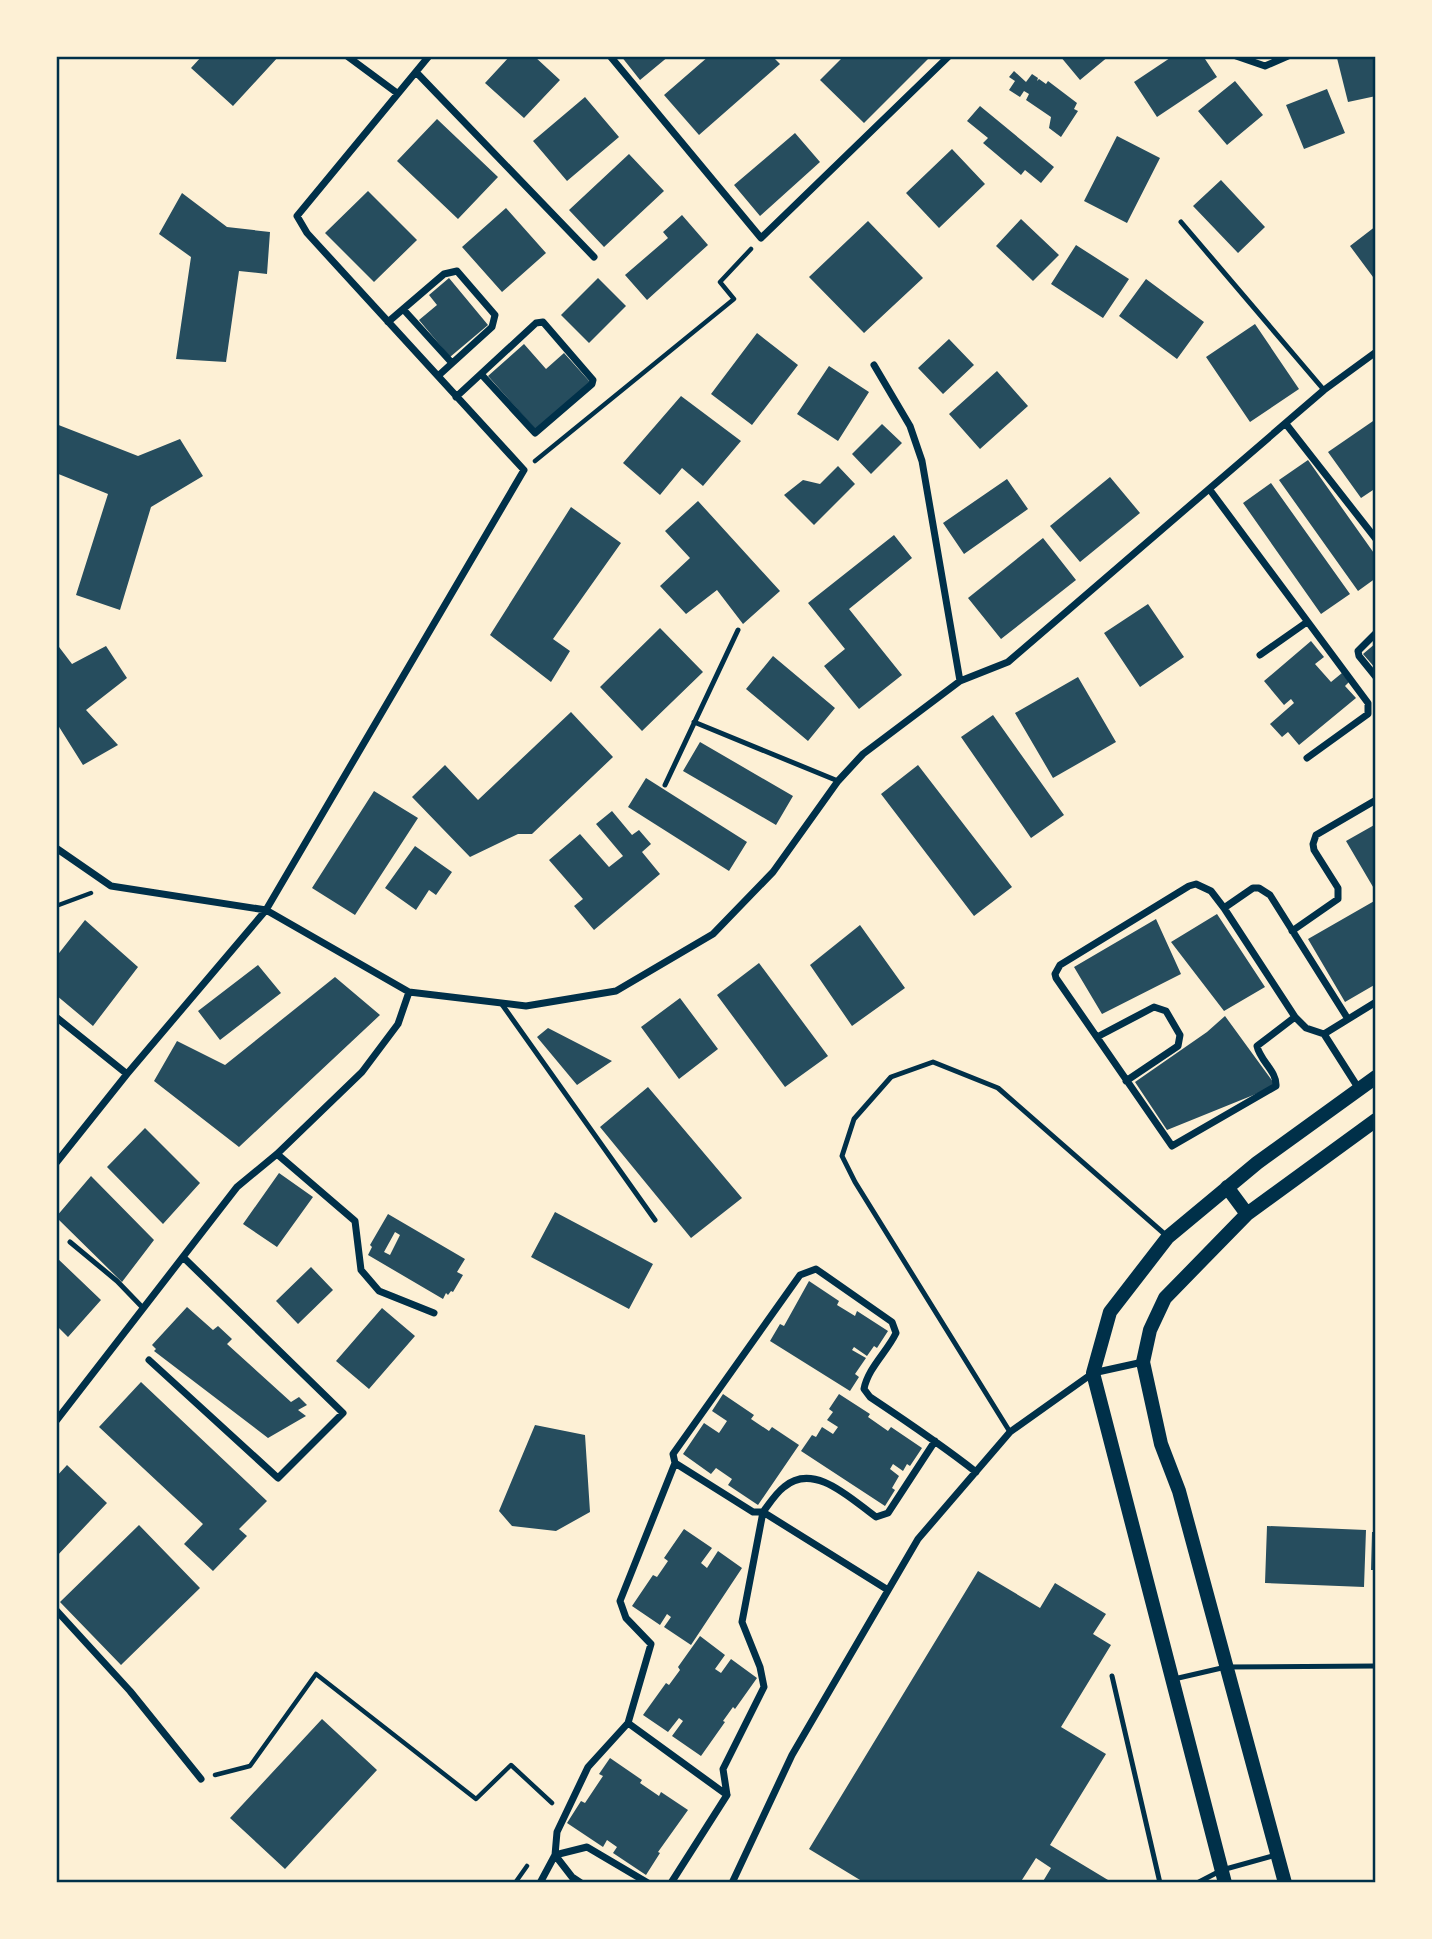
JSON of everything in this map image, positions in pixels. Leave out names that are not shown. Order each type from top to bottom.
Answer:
[{"type":"main road","points":[[1224,1877],[1093,1373],[1110,1312],[1168,1237],[1227,1187],[1376,1077]]},
{"type":"main road","points":[[1285,1883],[1179,1491],[1161,1444],[1143,1362],[1150,1330],[1165,1298],[1247,1214],[1376,1120]]},
{"type":"main road","points":[[1227,1187],[1247,1214]]},
{"type":"street","points":[[347,56],[397,93]]},
{"type":"street","points":[[56,1163],[127,1073],[266,911],[524,470],[307,233],[297,216],[429,56]]},
{"type":"street","points":[[610,56],[761,238],[949,56]]},
{"type":"street","points":[[1237,56],[1265,66],[1288,56]]},
{"type":"street","points":[[416,72],[594,257]]},
{"type":"street","points":[[388,322],[444,274],[457,271],[495,315],[492,327],[438,376]]},
{"type":"street","points":[[403,309],[452,363]]},
{"type":"street","points":[[456,397],[536,323],[543,322],[593,380],[592,384],[535,433],[481,374]]},
{"type":"street","points":[[56,848],[111,886],[266,911],[410,992],[526,1006],[616,991],[713,934],[773,872],[838,781],[863,754],[960,681],[1008,662],[1324,390],[1376,352]]},
{"type":"street","points":[[874,365],[910,426],[922,461],[960,681]]},
{"type":"street","points":[[1286,424],[1376,539]]},
{"type":"street","points":[[1210,490],[1368,703],[1369,708],[1363,718],[1307,758]]},
{"type":"street","points":[[1260,655],[1307,622]]},
{"type":"street","points":[[1376,633],[1358,651],[1376,677]]},
{"type":"street","points":[[1292,931],[1338,899],[1338,888],[1314,850],[1312,844],[1316,835],[1376,800]]},
{"type":"street","points":[[1295,1017],[1256,1046],[1275,1077],[1276,1086],[1174,1146],[1168,1142],[1055,974],[1060,965],[1196,884],[1211,891],[1295,1017],[1306,1028],[1324,1034],[1359,1089]]},
{"type":"street","points":[[1224,908],[1247,892],[1259,888],[1270,895],[1348,1019]]},
{"type":"street","points":[[56,1421],[237,1187],[277,1154],[362,1072],[398,1024],[410,992]]},
{"type":"street","points":[[1324,1034],[1376,1002]]},
{"type":"street","points":[[1097,1037],[1149,1008],[1166,1011],[1180,1035],[1178,1046],[1126,1081]]},
{"type":"street","points":[[56,1017],[127,1073]]},
{"type":"street","points":[[277,1154],[355,1221],[361,1270],[379,1291],[435,1313]]},
{"type":"street","points":[[149,1360],[278,1478],[343,1413],[184,1258]]},
{"type":"street","points":[[540,1883],[555,1855],[557,1832],[588,1767],[628,1723],[650,1644],[626,1618],[620,1601],[675,1463],[673,1454],[800,1275],[816,1269],[892,1322],[896,1333],[891,1345],[865,1381],[864,1389],[870,1397],[976,1472]]},
{"type":"street","points":[[732,1883],[792,1755],[918,1539],[1010,1432],[1093,1373],[1143,1362]]},
{"type":"street","points":[[671,1883],[727,1795],[723,1769],[764,1687],[760,1667],[742,1622],[763,1512],[785,1485],[804,1478],[826,1481],[876,1517],[888,1513],[935,1441]]},
{"type":"street","points":[[675,1463],[753,1512],[763,1512],[888,1590]]},
{"type":"street","points":[[56,1610],[130,1692],[201,1779]]},
{"type":"street","points":[[628,1723],[727,1795]]},
{"type":"street","points":[[555,1855],[587,1846],[648,1883]]},
{"type":"street","points":[[555,1855],[572,1877],[581,1883]]},
{"type":"lane","points":[[1181,222],[1324,390]]},
{"type":"lane","points":[[665,785],[738,630]]},
{"type":"lane","points":[[694,722],[838,781]]},
{"type":"lane","points":[[501,1003],[655,1220]]},
{"type":"lane","points":[[1010,1432],[855,1182],[842,1156],[854,1119],[891,1077],[933,1062],[998,1088],[1168,1237]]},
{"type":"lane","points":[[70,1242],[143,1308]]},
{"type":"lane","points":[[1174,1679],[1226,1667],[1376,1666]]},
{"type":"lane","points":[[1112,1676],[1160,1883]]},
{"type":"lane","points":[[1197,1883],[1224,1877],[1277,1854]]},
{"type":"path","points":[[524,470],[734,299],[720,282],[761,238]]},
{"type":"path","points":[[56,906],[111,886]]},
{"type":"path","points":[[201,1779],[250,1766],[316,1674],[476,1799],[511,1765],[562,1812]]},
{"type":"path","points":[[516,1883],[529,1863]]},
{"type":"building","points":[[202,56],[279,56],[233,106],[191,68]]},
{"type":"building","points":[[510,56],[534,56],[560,80],[524,118],[485,83]]},
{"type":"building","points":[[621,56],[669,56],[640,80]]},
{"type":"building","points":[[709,56],[772,56],[780,64],[699,135],[664,95]]},
{"type":"building","points":[[844,56],[931,56],[864,123],[820,80]]},
{"type":"building","points":[[1060,56],[1109,56],[1080,80]]},
{"type":"building","points":[[1173,56],[1203,56],[1217,77],[1157,117],[1134,82]]},
{"type":"building","points":[[1376,56],[1376,96],[1348,102],[1337,58]]},
{"type":"building","points":[[1014,71],[1026,82],[1032,74],[1038,78],[1037,81],[1039,79],[1046,84],[1048,81],[1077,103],[1074,109],[1078,111],[1061,137],[1049,128],[1051,117],[1026,100],[1029,94],[1024,91],[1020,97],[1009,90],[1015,81],[1009,77]]},
{"type":"building","points":[[1235,81],[1263,115],[1227,145],[1198,111]]},
{"type":"building","points":[[1327,89],[1345,133],[1304,149],[1286,105]]},
{"type":"building","points":[[585,97],[619,137],[567,181],[533,141]]},
{"type":"building","points":[[980,106],[1054,167],[1041,183],[1025,170],[1021,175],[983,143],[988,138],[967,121]]},
{"type":"building","points":[[437,119],[498,177],[458,219],[397,161]]},
{"type":"building","points":[[795,133],[820,162],[760,216],[734,185]]},
{"type":"building","points":[[1117,136],[1160,158],[1127,223],[1084,201]]},
{"type":"building","points":[[952,149],[985,184],[939,228],[906,193]]},
{"type":"building","points":[[629,154],[664,191],[604,247],[569,210]]},
{"type":"building","points":[[1221,180],[1265,227],[1238,253],[1193,206]]},
{"type":"building","points":[[368,191],[417,240],[374,282],[325,233]]},
{"type":"building","points":[[182,193],[227,227],[270,232],[267,274],[239,271],[226,362],[176,359],[191,257],[159,234]]},
{"type":"building","points":[[506,208],[546,253],[502,292],[462,247]]},
{"type":"building","points":[[682,215],[708,245],[647,300],[625,275],[668,238],[663,232]]},
{"type":"building","points":[[1021,219],[1059,255],[1033,281],[996,246]]},
{"type":"building","points":[[868,221],[923,278],[864,333],[809,277]]},
{"type":"building","points":[[1376,226],[1376,281],[1350,246]]},
{"type":"building","points":[[1076,245],[1129,279],[1103,318],[1051,284]]},
{"type":"building","points":[[449,278],[488,325],[450,357],[419,320],[437,305],[429,295]]},
{"type":"building","points":[[598,278],[626,306],[589,343],[561,315]]},
{"type":"building","points":[[1146,279],[1204,322],[1177,359],[1119,316]]},
{"type":"building","points":[[1255,324],[1299,389],[1250,422],[1206,357]]},
{"type":"building","points":[[757,333],[798,365],[752,425],[711,394]]},
{"type":"building","points":[[949,339],[974,365],[943,394],[918,368]]},
{"type":"building","points":[[524,344],[546,369],[564,353],[590,382],[536,430],[488,376]]},
{"type":"building","points":[[829,366],[869,392],[838,441],[797,414]]},
{"type":"building","points":[[997,371],[1028,406],[980,449],[949,414]]},
{"type":"building","points":[[681,396],[741,441],[703,486],[682,468],[660,495],[623,463]]},
{"type":"building","points":[[1376,419],[1376,488],[1361,498],[1328,452]]},
{"type":"building","points":[[56,424],[138,456],[180,439],[203,476],[151,507],[120,610],[76,595],[108,494],[56,473]]},
{"type":"building","points":[[882,424],[902,443],[871,474],[852,454]]},
{"type":"building","points":[[1308,460],[1376,556],[1376,578],[1358,591],[1279,480]]},
{"type":"building","points":[[838,466],[855,484],[814,525],[784,495],[803,480],[820,484]]},
{"type":"building","points":[[1110,477],[1140,513],[1080,562],[1050,526]]},
{"type":"building","points":[[1007,479],[1028,509],[964,554],[943,523]]},
{"type":"building","points":[[1271,483],[1350,594],[1321,614],[1243,503]]},
{"type":"building","points":[[698,501],[780,591],[743,624],[717,590],[686,614],[660,586],[690,558],[665,531]]},
{"type":"building","points":[[571,507],[621,543],[553,639],[570,651],[551,682],[490,635]]},
{"type":"building","points":[[894,535],[912,558],[849,609],[902,675],[859,709],[824,666],[845,649],[808,603]]},
{"type":"building","points":[[1043,538],[1076,580],[1001,639],[968,598]]},
{"type":"building","points":[[1148,604],[1184,657],[1140,687],[1104,633]]},
{"type":"building","points":[[660,628],[703,672],[642,731],[600,687]]},
{"type":"building","points":[[1311,641],[1324,657],[1315,664],[1331,682],[1342,673],[1349,682],[1345,686],[1356,698],[1299,745],[1288,732],[1282,737],[1270,724],[1294,703],[1291,699],[1284,705],[1264,681]]},
{"type":"building","points":[[56,643],[72,664],[106,646],[127,678],[86,710],[118,745],[83,765],[56,722]]},
{"type":"building","points":[[1376,643],[1376,669],[1363,654]]},
{"type":"building","points":[[773,656],[835,708],[808,741],[746,689]]},
{"type":"building","points":[[1078,677],[1116,742],[1053,778],[1015,713]]},
{"type":"building","points":[[571,712],[613,757],[532,834],[518,834],[470,857],[412,797],[445,765],[478,800]]},
{"type":"building","points":[[993,715],[1064,815],[1031,838],[961,737]]},
{"type":"building","points":[[700,742],[793,796],[776,825],[683,771]]},
{"type":"building","points":[[918,765],[1012,887],[974,916],[881,794]]},
{"type":"building","points":[[646,778],[747,842],[729,871],[628,807]]},
{"type":"building","points":[[374,791],[418,818],[355,915],[312,888]]},
{"type":"building","points":[[612,811],[632,835],[639,830],[651,844],[642,852],[660,874],[594,930],[574,906],[583,899],[549,860],[580,834],[609,867],[623,856],[596,824]]},
{"type":"building","points":[[1376,824],[1376,892],[1346,841]]},
{"type":"building","points":[[415,846],[452,872],[436,895],[429,890],[416,910],[385,888]]},
{"type":"building","points":[[1376,900],[1376,984],[1345,1002],[1308,939]]},
{"type":"building","points":[[1217,914],[1265,987],[1224,1011],[1171,942]]},
{"type":"building","points":[[1156,919],[1181,974],[1102,1014],[1074,967]]},
{"type":"building","points":[[85,920],[138,967],[93,1026],[56,995],[56,957]]},
{"type":"building","points":[[860,925],[905,988],[852,1026],[810,965]]},
{"type":"building","points":[[759,963],[828,1056],[785,1087],[717,995]]},
{"type":"building","points":[[258,965],[281,993],[220,1040],[198,1011]]},
{"type":"building","points":[[335,977],[380,1015],[239,1147],[154,1081],[177,1041],[225,1065]]},
{"type":"building","points":[[680,998],[718,1049],[679,1079],[641,1027]]},
{"type":"building","points":[[1225,1016],[1276,1086],[1167,1130],[1135,1082],[1207,1032]]},
{"type":"building","points":[[548,1028],[612,1061],[577,1085],[537,1037]]},
{"type":"building","points":[[648,1087],[742,1198],[691,1238],[600,1127]]},
{"type":"building","points":[[145,1128],[200,1183],[163,1224],[107,1167]]},
{"type":"building","points":[[279,1173],[313,1197],[277,1247],[243,1224]]},
{"type":"building","points":[[91,1176],[154,1240],[122,1282],[56,1217]]},
{"type":"building","points":[[555,1212],[653,1264],[629,1309],[531,1257]]},
{"type":"building","points":[[388,1214],[465,1259],[457,1272],[463,1275],[453,1292],[448,1295],[446,1293],[443,1299],[368,1255],[372,1247],[370,1245]],"holes":[[[395,1232],[400,1235],[390,1255],[384,1252]]]},
{"type":"building","points":[[56,1257],[101,1300],[68,1337],[56,1325]]},
{"type":"building","points":[[311,1267],[333,1290],[298,1324],[276,1301]]},
{"type":"building","points":[[809,1281],[839,1301],[837,1305],[855,1316],[857,1311],[888,1331],[877,1348],[874,1346],[867,1356],[854,1347],[852,1350],[866,1358],[855,1374],[859,1377],[850,1391],[770,1341],[780,1324],[784,1326]]},
{"type":"building","points":[[187,1307],[213,1330],[218,1326],[232,1339],[227,1344],[291,1402],[299,1397],[307,1405],[298,1410],[306,1416],[268,1438],[154,1351],[156,1349],[152,1345]]},
{"type":"building","points":[[382,1308],[415,1336],[369,1389],[336,1361]]},
{"type":"building","points":[[141,1382],[267,1501],[239,1529],[247,1536],[213,1571],[184,1544],[203,1524],[99,1427]]},
{"type":"building","points":[[723,1394],[754,1415],[751,1419],[769,1431],[772,1427],[799,1445],[758,1505],[728,1485],[732,1479],[716,1468],[711,1474],[683,1454],[704,1423],[719,1433],[727,1421],[712,1411]]},
{"type":"building","points":[[839,1394],[870,1414],[868,1417],[888,1431],[891,1427],[922,1448],[910,1466],[907,1464],[903,1471],[893,1464],[890,1469],[899,1476],[892,1488],[895,1490],[885,1506],[801,1451],[812,1435],[816,1437],[822,1427],[833,1434],[838,1427],[827,1420],[833,1412],[829,1409]]},
{"type":"building","points":[[535,1425],[585,1435],[590,1512],[556,1531],[512,1526],[499,1511]]},
{"type":"building","points":[[67,1465],[107,1503],[56,1557],[56,1477]]},
{"type":"building","points":[[139,1525],[200,1588],[121,1665],[60,1602]]},
{"type":"building","points":[[1267,1526],[1366,1530],[1364,1587],[1265,1583]]},
{"type":"building","points":[[684,1529],[712,1548],[701,1563],[707,1568],[718,1551],[742,1568],[691,1645],[664,1627],[671,1617],[667,1614],[660,1625],[632,1606],[653,1575],[657,1577],[668,1561],[664,1558]]},
{"type":"building","points":[[1372,1532],[1376,1532],[1376,1570],[1371,1570]]},
{"type":"building","points":[[978,1571],[1040,1608],[1055,1583],[1106,1614],[1093,1634],[1111,1645],[1061,1727],[1106,1754],[1050,1845],[1113,1883],[1042,1883],[1051,1868],[1036,1858],[1020,1883],[865,1883],[809,1849]]},
{"type":"building","points":[[700,1636],[725,1655],[715,1669],[721,1673],[731,1659],[757,1678],[735,1709],[733,1707],[701,1756],[672,1736],[683,1721],[679,1718],[668,1732],[643,1715],[666,1683],[669,1685],[680,1670],[678,1667]]},
{"type":"building","points":[[322,1719],[377,1770],[285,1869],[230,1818]]},
{"type":"building","points":[[610,1758],[642,1780],[640,1783],[659,1796],[661,1792],[688,1810],[658,1852],[660,1853],[646,1875],[613,1853],[617,1847],[607,1840],[603,1847],[567,1823],[581,1801],[585,1803],[603,1776],[599,1774]]}]
